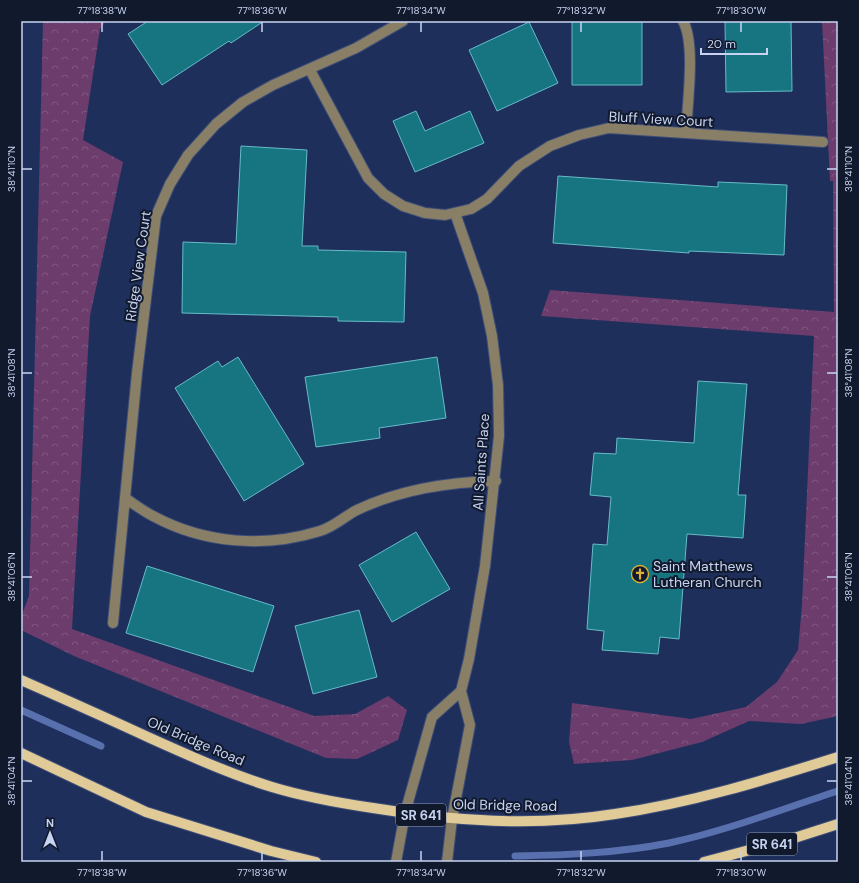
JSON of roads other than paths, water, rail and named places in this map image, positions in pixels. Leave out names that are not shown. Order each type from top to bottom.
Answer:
[{"type":"main road","name":"Old Bridge Road","points":[[21,680],[210,765],[272,787],[323,800],[452,819],[495,822],[615,814],[687,800],[775,777],[838,757]]},
{"type":"main road","points":[[21,753],[146,812],[264,849],[316,862]]},
{"type":"main road","name":"SR 641","points":[[704,862],[788,840],[838,824]]},
{"type":"street","name":"Ridge View Court","points":[[113,623],[137,373],[156,216],[170,184],[188,155],[216,124],[243,102],[273,85],[310,70],[356,48],[403,21]]},
{"type":"street","points":[[683,21],[690,44],[686,134]]},
{"type":"street","name":"Bluff View Court","points":[[310,70],[368,178],[384,194],[403,206],[425,213],[455,213],[470,209],[487,199],[519,166],[550,146],[579,135],[609,128],[823,142]]},
{"type":"street","name":"All Saints Place","points":[[447,862],[452,819],[470,725],[461,691],[469,659],[485,566],[496,481],[499,436],[498,400],[492,336],[483,293],[455,213]]},
{"type":"street","points":[[125,498],[153,516],[190,532],[223,540],[256,542],[290,539],[322,530],[357,510],[386,498],[424,487],[464,482],[496,481]]},
{"type":"street","points":[[396,862],[405,813],[432,717],[461,691]]},
{"type":"waterway","points":[[21,710],[101,746]]},
{"type":"waterway","points":[[515,856],[592,853],[669,843],[733,826],[838,791]]},
{"type":"place","name":"Saint Matthews Lutheran Church","points":[[640,574]]}]
